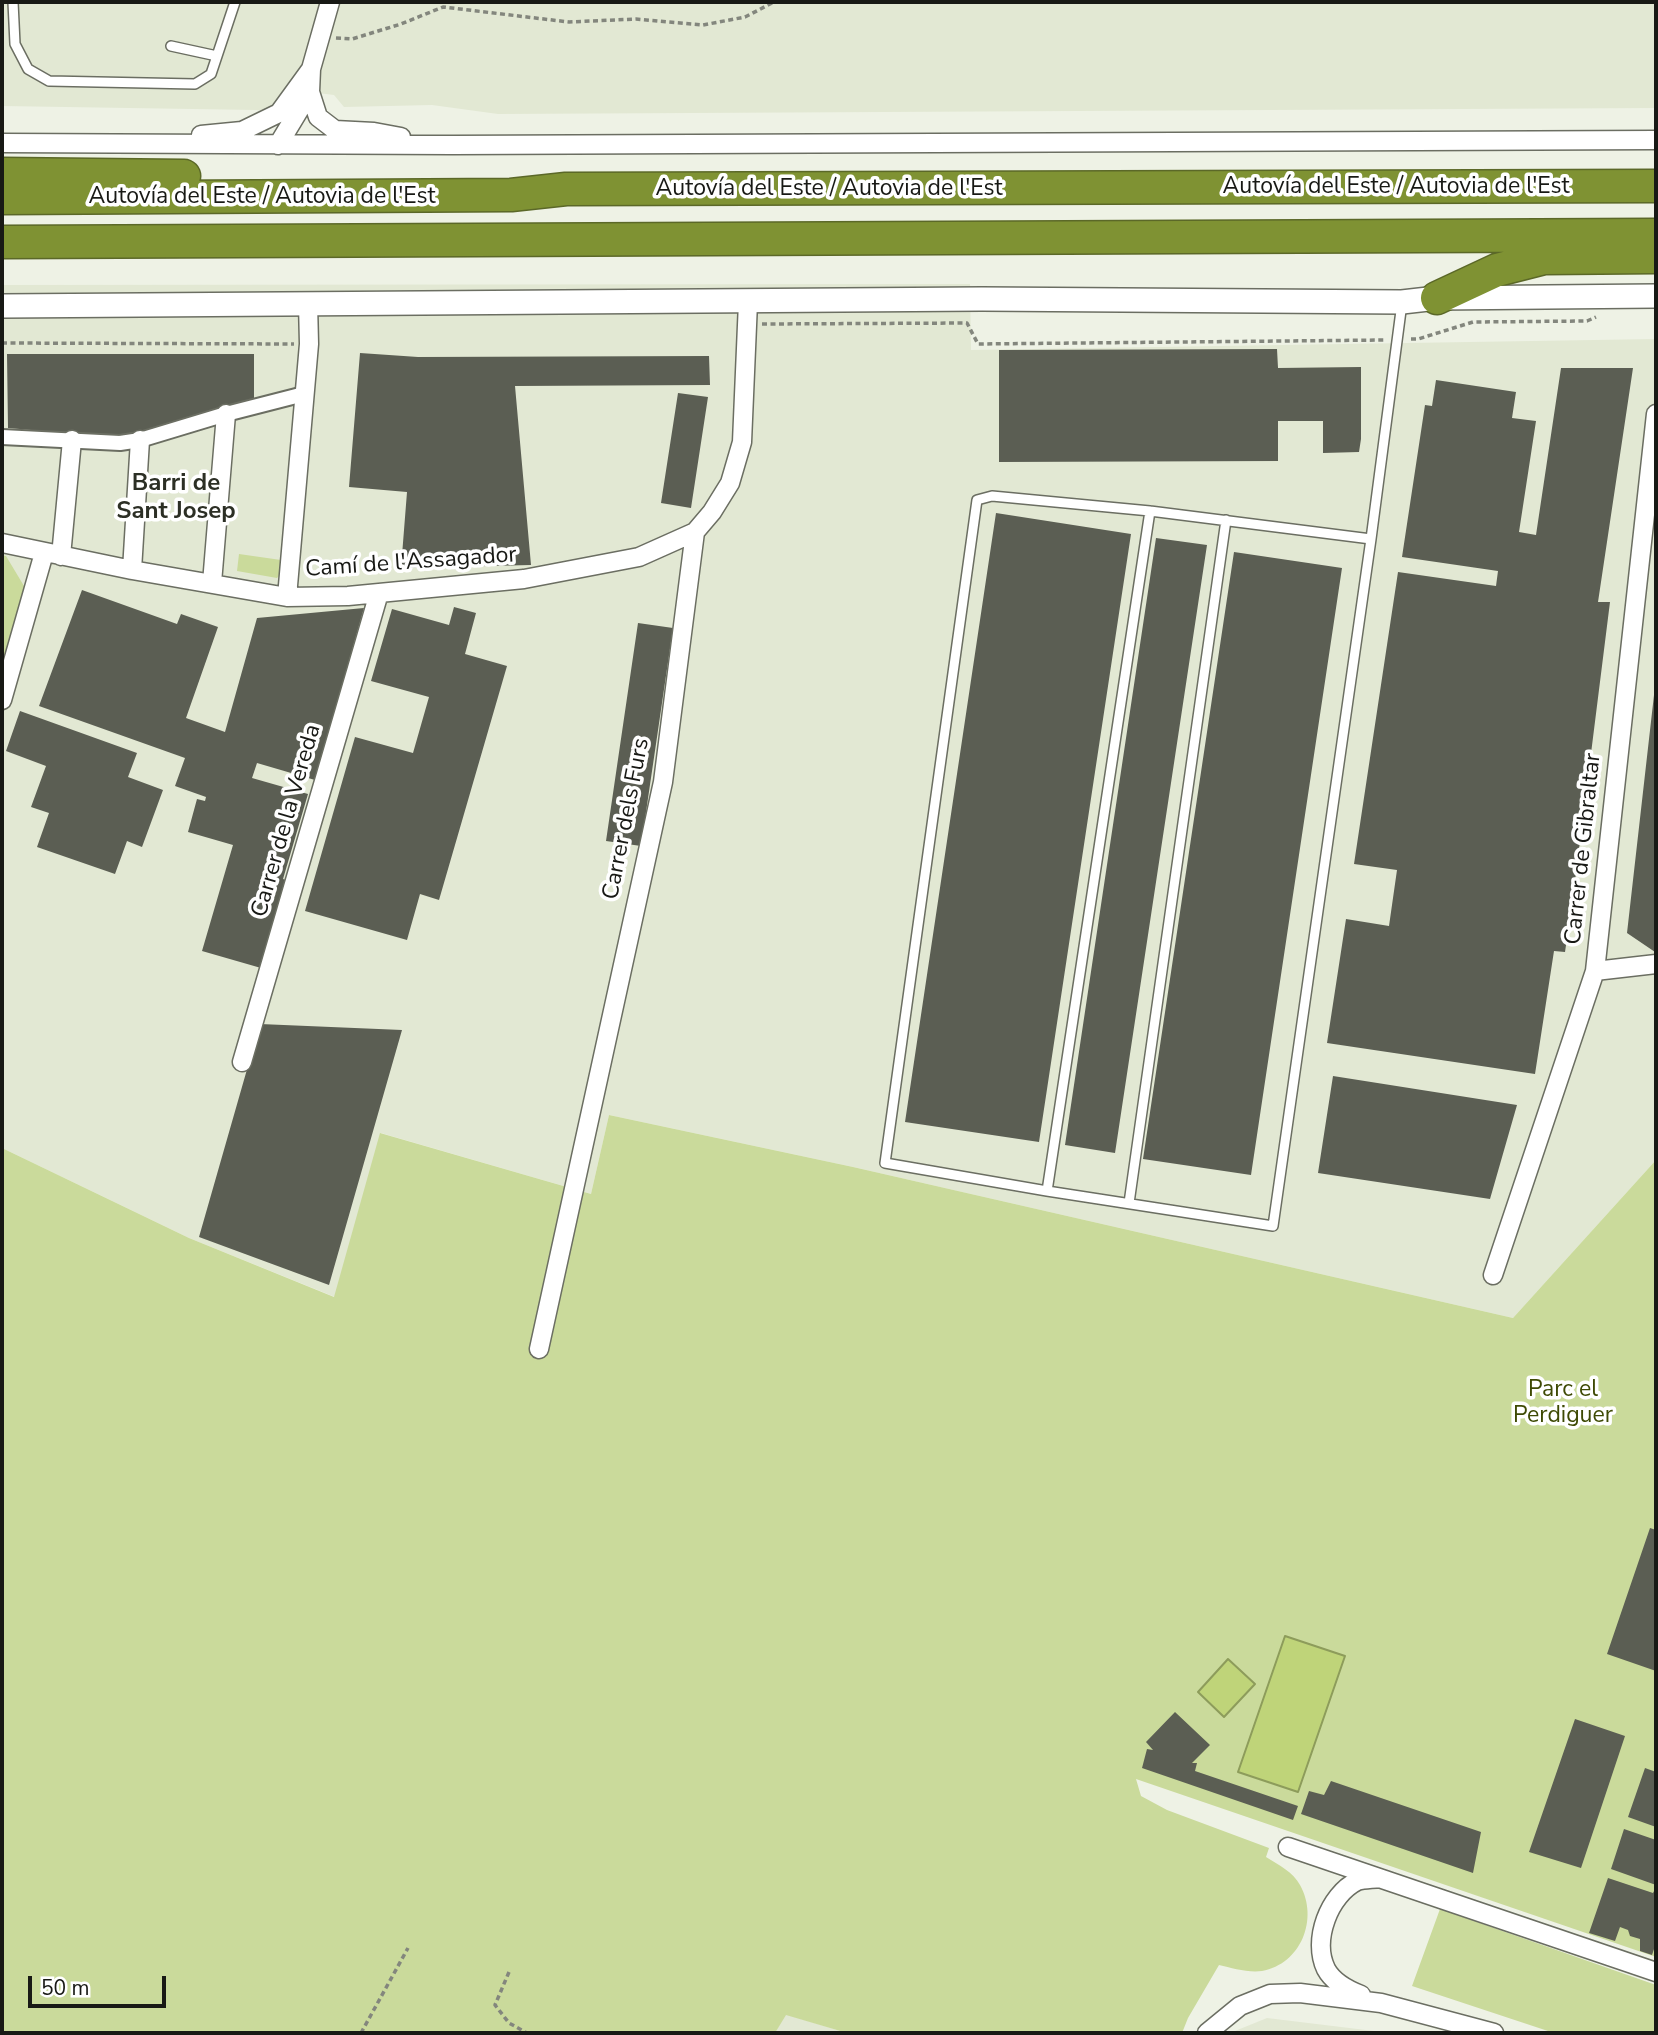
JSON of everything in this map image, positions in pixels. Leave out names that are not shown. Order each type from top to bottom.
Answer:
[{"type":"highway","points":[[2,174],[506,177],[566,189]]},
{"type":"highway","name":"Autovía del Este / Autovia de l'Est","points":[[2,198],[511,195],[566,189],[1656,186]]},
{"type":"highway","name":"Autovía del Este / Autovia de l'Est","points":[[2,242],[1656,234]]},
{"type":"highway","points":[[1437,298],[1497,270],[1544,258],[1656,257]]},
{"type":"street","points":[[330,2],[311,69],[310,92],[318,117],[335,130],[374,132],[453,145]]},
{"type":"street","points":[[92,144],[242,131],[279,113],[311,69]]},
{"type":"street","points":[[278,145],[310,92]]},
{"type":"street","points":[[2,143],[453,145],[1656,140]]},
{"type":"street","points":[[2,306],[308,303],[748,311],[982,299],[1402,302],[1437,298],[1656,296]]},
{"type":"street","points":[[287,597],[309,344],[308,303]]},
{"type":"street","points":[[695,532],[730,484],[742,442],[748,311]]},
{"type":"street","points":[[2,437],[120,443],[140,440],[304,394]]},
{"type":"street","points":[[212,583],[226,414]]},
{"type":"street","name":"Carrer de Gibraltar","points":[[1493,1275],[1595,971],[1656,414]]},
{"type":"street","points":[[2,700],[52,554],[72,440]]},
{"type":"street","points":[[132,570],[140,440]]},
{"type":"street","name":"Camí de l'Assagador","points":[[2,543],[132,570],[287,597],[348,596],[524,579],[639,557],[695,532]]},
{"type":"street","name":"Carrer dels Furs","points":[[539,1349],[663,782],[695,532]]},
{"type":"street","name":"Carrer de la Vereda","points":[[242,1062],[379,593]]},
{"type":"street","points":[[1595,971],[1656,964]]},
{"type":"street","points":[[1288,1847],[1656,1972]]},
{"type":"street","points":[[1382,1878],[1358,1881],[1337,1896],[1324,1924],[1322,1948],[1326,1969],[1344,1989],[1381,2003],[1487,2032]]},
{"type":"street","points":[[1207,2033],[1240,2006],[1270,1994],[1300,1993],[1381,2003]]},
{"type":"lane","points":[[13,2],[15,44],[28,69],[49,81],[195,84],[211,74],[235,2]]},
{"type":"lane","points":[[171,46],[217,56]]},
{"type":"lane","points":[[1371,539],[1150,511],[992,496],[977,500],[885,1163],[1273,1227],[1371,539],[1402,302]]},
{"type":"lane","points":[[1047,1191],[1150,511]]},
{"type":"lane","points":[[1129,1203],[1226,520]]},
{"type":"path","points":[[320,36],[352,39],[401,24],[443,7],[569,22],[636,19],[703,25],[745,17],[774,2]]},
{"type":"path","points":[[748,311],[766,324],[967,323],[978,344],[1397,340],[1418,339],[1474,323],[1587,321],[1597,316]]},
{"type":"path","points":[[2,343],[309,344]]},
{"type":"path","points":[[361,2033],[408,1948]]},
{"type":"path","points":[[509,1972],[495,2005],[509,2023],[527,2033]]},
{"type":"shaded area","points":[[2,2],[1656,2],[1656,108],[498,114],[432,105],[344,107],[334,95],[310,92],[279,113],[256,110],[2,106]]},
{"type":"shaded area","points":[[970,284],[971,350],[1656,339],[1656,1160],[1513,1318],[853,1167],[609,1115],[591,1194],[381,1133],[335,1297],[189,1238],[2,1148],[2,679],[6,556],[2,555],[2,285]]},
{"type":"shaded area","points":[[1285,1636],[1345,1656],[1298,1792],[1238,1772]]},
{"type":"shaded area","points":[[1228,1659],[1255,1684],[1224,1717],[1198,1692]]},
{"type":"shaded area","points":[[785,2014],[847,2033],[775,2033]]},
{"type":"shaded area","points":[[1267,2018],[1374,2031],[1383,2033],[1230,2033]]},
{"type":"green space","points":[[239,554],[281,560],[281,574],[277,578],[237,571]]},
{"type":"green space","points":[[2,555],[6,556],[27,591],[2,679]]},
{"type":"green space","name":"Parc el Perdiguer","points":[[609,1115],[853,1167],[1513,1318],[1656,1160],[1656,1957],[1136,1779],[1141,1796],[1167,1810],[1269,1848],[1266,1857],[1294,1876],[1300,1885],[1308,1912],[1303,1938],[1296,1950],[1276,1967],[1262,1971],[1246,1971],[1219,1965],[1182,2033],[847,2033],[786,2015],[775,2033],[2,2033],[2,1148],[189,1238],[334,1297],[380,1133],[591,1194]]},
{"type":"green space","points":[[1440,1909],[1656,1985],[1656,2033],[1554,2033],[1412,1986]]},
{"type":"building","points":[[1277,349],[1278,368],[1361,367],[1359,452],[1323,453],[1323,421],[1278,421],[1278,461],[999,462],[999,350]]},
{"type":"building","points":[[360,353],[418,357],[709,356],[710,385],[515,386],[531,565],[401,568],[407,492],[349,487]]},
{"type":"building","points":[[7,354],[254,354],[254,399],[123,438],[8,428]]},
{"type":"building","points":[[1561,368],[1633,368],[1598,602],[1610,602],[1573,897],[1565,952],[1554,951],[1535,1074],[1327,1043],[1346,919],[1389,926],[1397,870],[1354,864],[1398,572],[1496,586],[1498,571],[1402,557],[1425,405],[1432,406],[1436,380],[1516,392],[1512,418],[1536,421],[1519,532],[1536,535]]},
{"type":"building","points":[[678,393],[708,397],[691,508],[661,503]]},
{"type":"building","points":[[996,513],[1131,534],[1039,1142],[905,1122]]},
{"type":"building","points":[[1156,538],[1207,545],[1115,1153],[1065,1145]]},
{"type":"building","points":[[1234,552],[1342,568],[1251,1175],[1143,1159]]},
{"type":"building","points":[[82,590],[177,624],[181,614],[218,627],[186,718],[225,732],[257,618],[364,608],[315,780],[257,763],[252,778],[308,794],[261,968],[202,951],[233,845],[188,832],[197,799],[205,801],[206,797],[175,786],[185,758],[39,706]]},
{"type":"building","points":[[454,607],[476,613],[465,654],[507,666],[439,900],[420,894],[407,940],[305,911],[355,737],[413,753],[429,697],[371,681],[392,609],[449,625]]},
{"type":"building","points":[[638,623],[673,628],[641,846],[606,841]]},
{"type":"building","points":[[1656,695],[1655,952],[1627,933]]},
{"type":"building","points":[[20,711],[137,753],[128,777],[163,790],[142,847],[127,841],[115,874],[37,847],[49,813],[31,807],[46,766],[6,751]]},
{"type":"building","points":[[260,1024],[402,1030],[329,1285],[199,1237]]},
{"type":"building","points":[[1333,1076],[1517,1105],[1490,1199],[1318,1173]]},
{"type":"building","points":[[1650,1528],[1656,1530],[1656,1671],[1607,1654]]},
{"type":"building","points":[[1175,1712],[1210,1745],[1192,1763],[1197,1763],[1195,1771],[1298,1806],[1293,1820],[1142,1768],[1147,1749],[1153,1750],[1146,1742]]},
{"type":"building","points":[[1575,1719],[1625,1736],[1581,1868],[1529,1852]]},
{"type":"building","points":[[1645,1768],[1656,1772],[1656,1827],[1628,1817]]},
{"type":"building","points":[[1331,1781],[1481,1832],[1473,1873],[1301,1814],[1309,1791],[1324,1795]]},
{"type":"building","points":[[1624,1829],[1656,1840],[1656,1885],[1611,1869]]},
{"type":"building","points":[[1608,1878],[1653,1893],[1656,1887],[1656,1943],[1652,1955],[1640,1951],[1640,1939],[1630,1936],[1628,1930],[1620,1927],[1615,1941],[1589,1933]]},
{"type":"district","name":"Barri de Sant Josep","points":[[176,498]]}]
